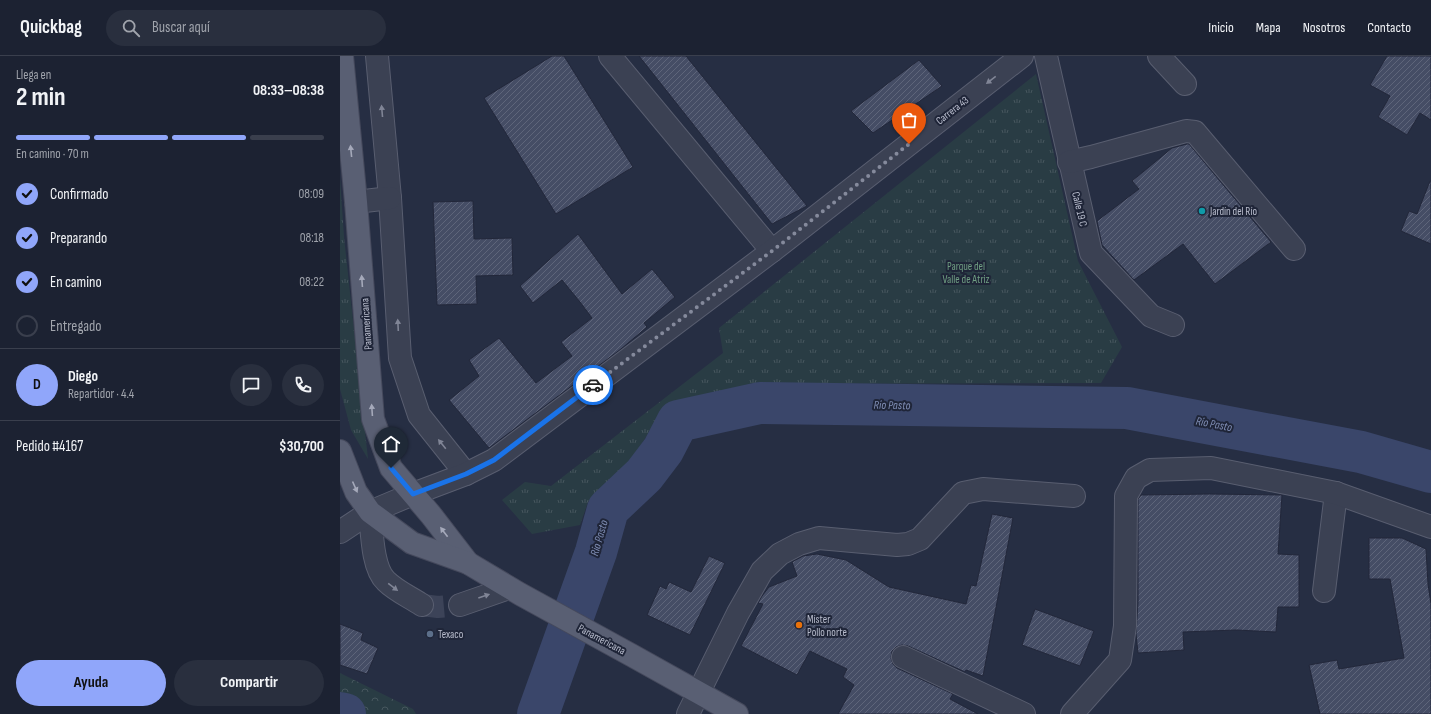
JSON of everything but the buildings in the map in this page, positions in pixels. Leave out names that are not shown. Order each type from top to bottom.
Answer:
[{"type":"main road","name":"Panamericana","points":[[342,56],[356,202],[373,419],[391,468],[431,515],[468,563]]},
{"type":"main road","name":"Panamericana","points":[[340,451],[356,492],[370,512],[412,543],[468,563],[515,591],[737,714]]},
{"type":"street","points":[[377,56],[390,198],[400,358],[419,415],[466,474]]},
{"type":"street","points":[[610,56],[772,251]]},
{"type":"street","name":"Carrera 43","points":[[342,525],[413,494],[466,474],[494,460],[772,251],[1022,56]]},
{"type":"street","name":"Calle 19 C","points":[[1046,56],[1091,253],[1151,316],[1173,326]]},
{"type":"street","points":[[1159,56],[1186,84]]},
{"type":"street","points":[[1069,162],[1186,131],[1195,132],[1294,249]]},
{"type":"street","points":[[356,202],[390,198]]},
{"type":"street","points":[[1072,714],[1120,660],[1125,626],[1126,496],[1136,478],[1150,470],[1211,468],[1336,492],[1431,527]]},
{"type":"street","points":[[688,714],[738,613],[762,571],[780,554],[799,544],[819,538],[897,546],[908,544],[920,539],[963,492],[983,488],[1074,496]]},
{"type":"street","points":[[1324,591],[1336,492]]},
{"type":"street","points":[[370,512],[376,565]]},
{"type":"street","points":[[342,525],[376,565],[384,580],[422,605]]},
{"type":"street","points":[[460,605],[515,591]]},
{"type":"street","points":[[903,657],[1024,714]]},
{"type":"green space","name":"Parque del Valle de Atriz","points":[[1036,74],[1078,261],[1122,347],[1101,383],[755,384],[667,405],[625,469],[588,502],[580,525],[532,534],[502,500],[525,482],[551,486],[723,353],[719,328]]},
{"type":"green space","points":[[340,178],[344,237],[368,459],[351,430],[340,389]]},
{"type":"green space","points":[[340,673],[413,709],[416,714],[340,714]]},
{"type":"waterway","name":"Río Pasto","points":[[538,714],[596,552],[608,509],[644,475],[663,450],[678,421],[760,403],[1127,408],[1361,452],[1431,472]]},
{"type":"waterway","name":"Río Pasto","points":[[340,713],[345,714]]},
{"type":"tunnel","points":[[422,605],[438,607],[460,605]]},
{"type":"way so far","points":[[593,385],[772,251],[909,144]]},
{"type":"place","name":"Jardín del Río","points":[[1202,211]]},
{"type":"place","name":"Míster Pollo norte","points":[[799,625]]},
{"type":"place","name":"Texaco","points":[[430,634]]},
{"type":"route","points":[[391,468],[413,494],[466,474],[494,460],[593,385]]}]
